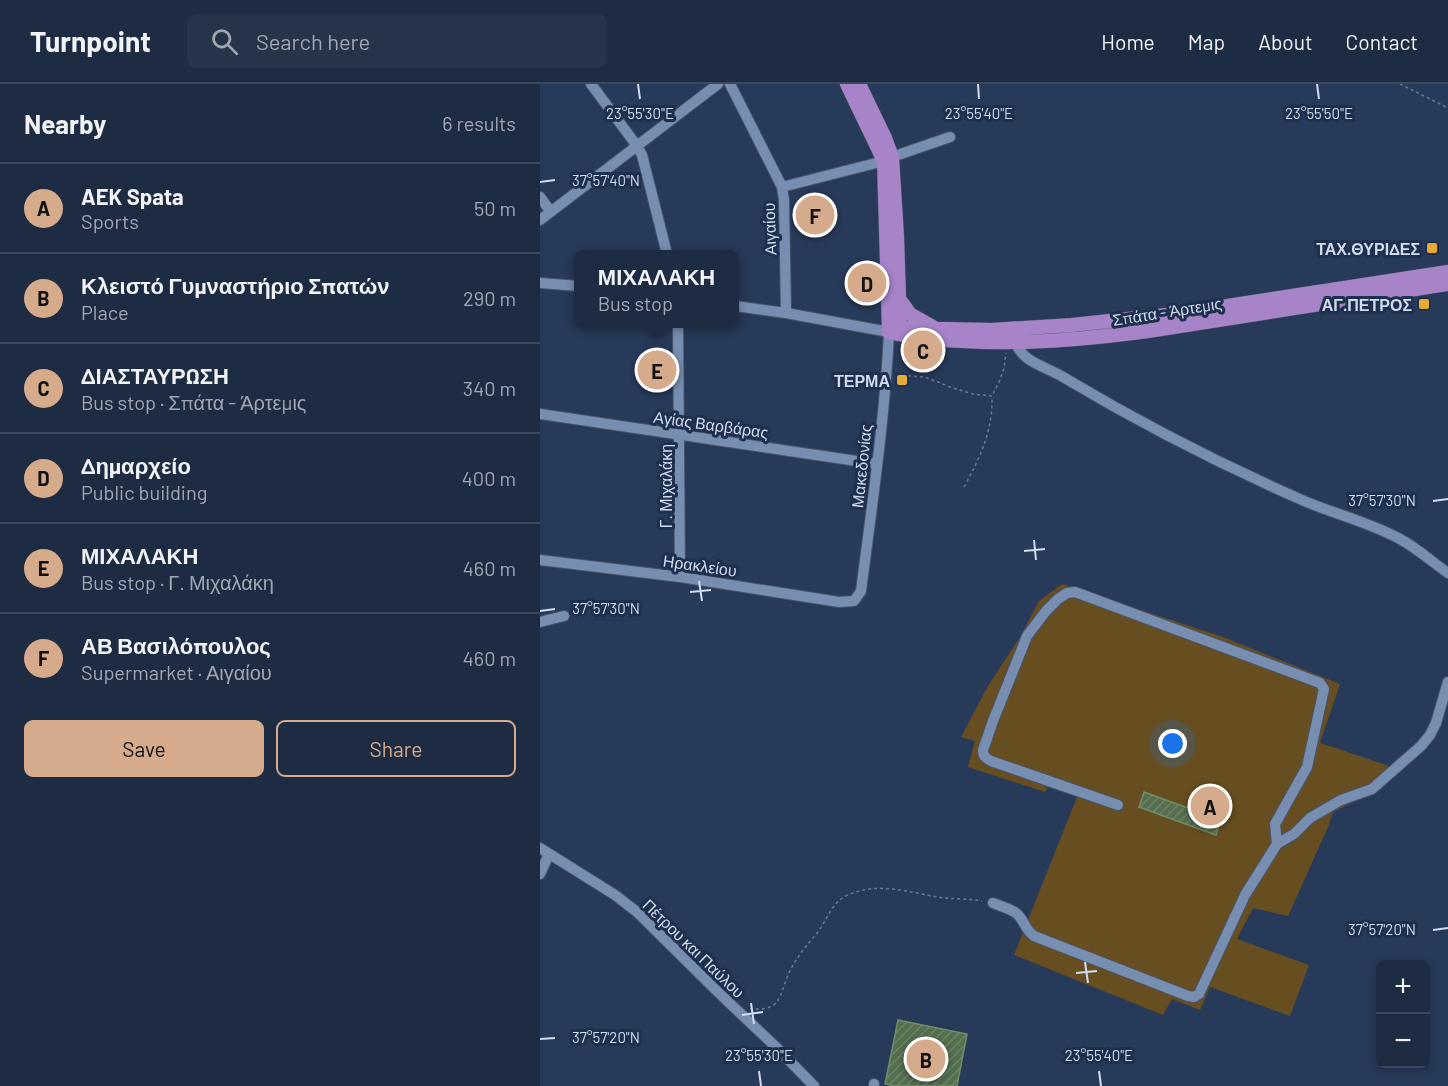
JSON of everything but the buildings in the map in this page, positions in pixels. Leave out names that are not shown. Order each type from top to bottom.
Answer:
[{"type":"main road","points":[[847,84],[888,159],[895,330]]},
{"type":"main road","points":[[859,84],[885,138],[897,236],[899,298],[895,330]]},
{"type":"main road","name":"Σπάτα - Άρτεμις","points":[[895,330],[935,328],[991,330],[1129,319],[1448,272]]},
{"type":"main road","name":"Σπάτα - Άρτεμις","points":[[895,330],[906,336],[930,339],[1012,343],[1100,337],[1448,284]]},
{"type":"main road","points":[[899,298],[910,314],[935,328]]},
{"type":"street","points":[[591,84],[642,155],[666,250]]},
{"type":"street","points":[[540,220],[718,84]]},
{"type":"street","name":"Αιγαίου","points":[[730,84],[782,187],[786,313]]},
{"type":"street","points":[[782,187],[888,159],[951,137]]},
{"type":"street","points":[[540,197],[551,212]]},
{"type":"street","points":[[540,283],[574,286]]},
{"type":"street","points":[[739,307],[895,330]]},
{"type":"street","name":"Γ. Μιχαλάκη","points":[[678,328],[680,577]]},
{"type":"street","name":"Μακεδονίας","points":[[854,601],[861,591],[886,375],[895,330]]},
{"type":"street","points":[[1012,343],[1026,358],[1157,431],[1305,501],[1403,540],[1448,573]]},
{"type":"street","name":"Αγίας Βαρβάρας","points":[[540,414],[877,464]]},
{"type":"street","name":"Ηρακλείου","points":[[540,560],[680,577],[839,602],[854,601]]},
{"type":"street","points":[[1118,805],[991,761],[983,754],[993,721],[1027,636],[1046,611],[1067,593],[1075,592],[1323,685],[1306,767],[1275,824],[1277,844]]},
{"type":"street","points":[[540,622],[564,616]]},
{"type":"street","points":[[993,903],[1016,913],[1027,930],[1034,936],[1194,997],[1199,994],[1245,895],[1277,844],[1294,834],[1322,810],[1341,800],[1372,789],[1420,746],[1430,735],[1436,723],[1448,682]]},
{"type":"street","points":[[540,874],[544,851]]},
{"type":"street","name":"Πέτρου και Παύλου","points":[[544,851],[615,895],[637,912],[814,1086]]},
{"type":"path","points":[[1400,84],[1448,108]]},
{"type":"path","points":[[964,487],[978,462],[988,436],[993,412],[992,396],[1000,381],[1012,343]]},
{"type":"path","points":[[886,375],[925,377],[973,394],[992,396]]},
{"type":"path","points":[[749,1008],[761,1009],[776,1003],[801,951],[819,930],[830,911],[849,894],[886,888],[915,891],[944,898],[993,903]]},
{"type":"shaded area","points":[[1062,584],[1223,637],[1340,684],[1320,743],[1386,765],[1397,771],[1378,790],[1333,812],[1288,916],[1253,908],[1237,939],[1309,965],[1290,1016],[1210,987],[1200,1010],[1172,999],[1163,1015],[1014,955],[1077,797],[1048,787],[1045,792],[968,767],[975,741],[961,737],[988,686],[1020,637],[1039,601]]},
{"type":"place","name":"ΑΒ Βασιλόπουλος","points":[[815,215]]},
{"type":"place","name":"ΤΑΧ.ΘΥΡΙΔΕΣ","points":[[1432,248]]},
{"type":"place","name":"Δημαρχείο","points":[[867,283]]},
{"type":"place","name":"ΑΓ.ΠΕΤΡΟΣ","points":[[1424,304]]},
{"type":"place","name":"ΔΙΑΣΤΑΥΡΩΣΗ","points":[[923,350]]},
{"type":"place","name":"ΜΙΧΑΛΑΚΗ","points":[[657,370]]},
{"type":"place","name":"ΤΕΡΜΑ","points":[[902,380]]},
{"type":"place","name":"AEK Spata","points":[[1210,806]]},
{"type":"place","name":"Κλειστό Γυμναστήριο Σπατών","points":[[926,1059]]}]
